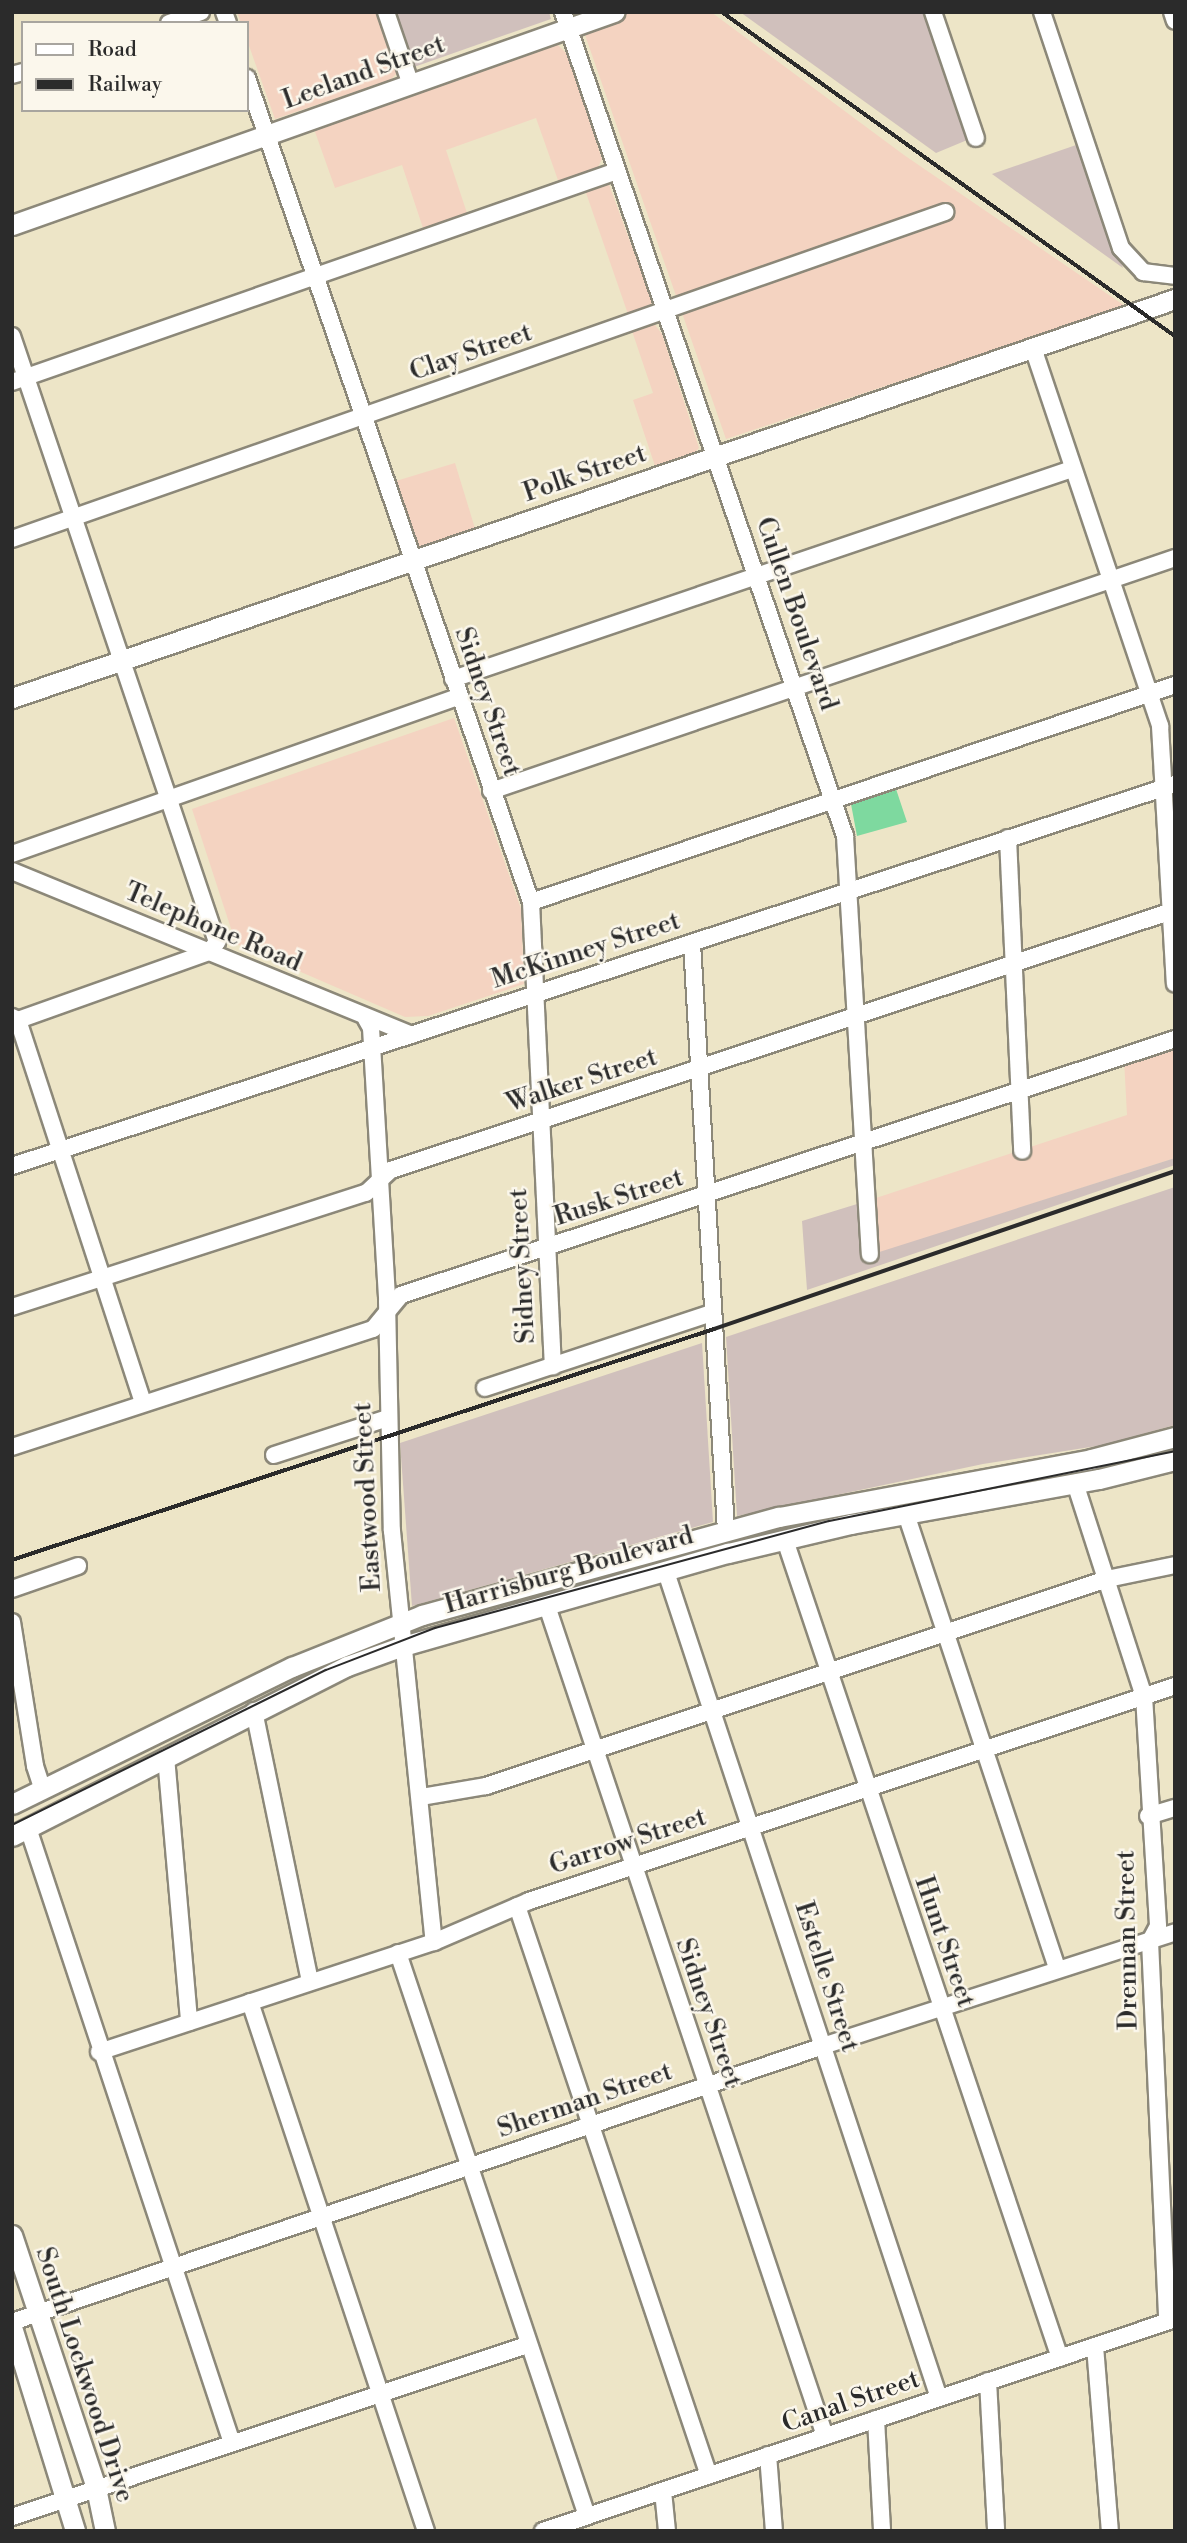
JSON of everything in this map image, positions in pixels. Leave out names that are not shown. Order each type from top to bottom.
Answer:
[{"type":"main road","name":"Leeland Street","points":[[12,225],[411,85],[565,20],[614,12]]},
{"type":"main road","name":"Polk Street","points":[[12,698],[1175,299]]},
{"type":"main road","name":"Harrisburg Boulevard","points":[[12,1804],[292,1667],[400,1623],[726,1531],[843,1502],[1091,1459],[1175,1437]]},
{"type":"main road","name":"Harrisburg Boulevard","points":[[20,1832],[346,1666],[403,1646],[785,1540],[905,1514],[1075,1483],[1175,1460]]},
{"type":"main road","name":"South Lockwood Drive","points":[[12,2235],[96,2488],[105,2531]]},
{"type":"main road","name":"South Lockwood Drive","points":[[12,2327],[75,2531]]},
{"type":"street","points":[[175,21],[201,12]]},
{"type":"street","points":[[386,12],[411,85]]},
{"type":"street","points":[[933,12],[976,138]]},
{"type":"street","points":[[1042,12],[1121,248],[1143,272],[1175,276]]},
{"type":"street","points":[[1172,12],[1175,21]]},
{"type":"street","name":"Cullen Boulevard","points":[[565,20],[845,836],[870,1254]]},
{"type":"street","name":"Sidney Street","points":[[248,81],[531,902],[553,1366]]},
{"type":"street","points":[[19,379],[617,171]]},
{"type":"street","name":"Clay Street","points":[[12,539],[945,212]]},
{"type":"street","points":[[12,335],[19,379],[123,660],[216,932],[217,942],[209,952],[15,1018],[104,1277],[143,1403]]},
{"type":"street","points":[[1033,348],[1160,726],[1168,786],[1175,984]]},
{"type":"street","points":[[453,679],[1072,468]]},
{"type":"street","points":[[491,791],[1175,558]]},
{"type":"street","points":[[531,902],[1175,685]]},
{"type":"street","points":[[12,854],[459,697]]},
{"type":"street","name":"McKinney Street","points":[[12,1166],[1168,786]]},
{"type":"street","points":[[1008,838],[1022,1152]]},
{"type":"street","name":"Telephone Road","points":[[12,871],[366,1019],[412,1035]]},
{"type":"street","name":"Walker Street","points":[[12,1307],[366,1194],[391,1170],[1172,911]]},
{"type":"street","points":[[692,943],[726,1531]]},
{"type":"street","points":[[366,1019],[372,1048]]},
{"type":"street","name":"Rusk Street","points":[[12,1447],[373,1329],[401,1295],[1175,1038]]},
{"type":"street","name":"Eastwood Street","points":[[372,1048],[388,1314],[388,1418],[400,1623],[421,1797],[434,1942]]},
{"type":"street","points":[[485,1388],[712,1313]]},
{"type":"street","points":[[274,1455],[388,1418]]},
{"type":"street","name":"Drennan Street","points":[[1075,1483],[1144,1696],[1148,1816],[1158,1926],[1150,1941],[1167,2124],[1171,2320]]},
{"type":"street","points":[[905,1514],[1057,1969]]},
{"type":"street","name":"Hunt Street","points":[[785,1540],[866,1789],[1059,2358]]},
{"type":"street","points":[[421,1797],[486,1786],[1107,1579],[1175,1564]]},
{"type":"street","points":[[12,1589],[78,1566]]},
{"type":"street","name":"Estelle Street","points":[[666,1572],[939,2398]]},
{"type":"street","name":"Sidney Street","points":[[547,1606],[825,2436]]},
{"type":"street","points":[[12,1622],[35,1766],[43,1790]]},
{"type":"street","name":"Garrow Street","points":[[99,2052],[310,1980],[434,1942],[517,1906],[633,1866],[1175,1686]]},
{"type":"street","points":[[254,1711],[310,1980]]},
{"type":"street","points":[[166,1757],[189,2022]]},
{"type":"street","points":[[1148,1816],[1175,1808]]},
{"type":"street","points":[[20,1832],[99,2052],[232,2443]]},
{"type":"street","points":[[517,1906],[709,2476]]},
{"type":"street","name":"Sherman Street","points":[[12,2322],[706,2085],[1175,1932]]},
{"type":"street","points":[[398,1952],[527,2345],[587,2516]]},
{"type":"street","points":[[250,2001],[320,2219],[426,2531]]},
{"type":"street","name":"Canal Street","points":[[543,2531],[562,2528],[587,2516],[1171,2320]]},
{"type":"street","points":[[12,2517],[527,2345]]},
{"type":"street","points":[[1095,2346],[1110,2531]]},
{"type":"street","points":[[988,2381],[996,2531]]},
{"type":"street","points":[[876,2419],[882,2531]]},
{"type":"street","points":[[768,2455],[774,2531]]},
{"type":"street","points":[[663,2491],[667,2531]]},
{"type":"shaded area","points":[[237,12],[378,12],[397,73],[390,80],[275,119],[248,43],[248,21],[240,21]]},
{"type":"shaded area","points":[[395,12],[549,12],[551,19],[414,67]]},
{"type":"shaded area","points":[[577,12],[711,12],[904,155],[1125,306],[726,439]]},
{"type":"shaded area","points":[[740,12],[929,12],[972,138],[936,153]]},
{"type":"shaded area","points":[[557,44],[567,54],[602,159],[597,169],[559,183],[536,118],[446,150],[468,216],[424,231],[402,165],[335,188],[314,129]]},
{"type":"shaded area","points":[[1079,144],[1123,268],[992,174]]},
{"type":"shaded area","points":[[608,182],[652,301],[651,307],[629,317],[584,187]]},
{"type":"shaded area","points":[[652,321],[662,334],[699,448],[691,456],[656,469],[633,400],[653,393],[631,328]]},
{"type":"shaded area","points":[[455,463],[475,530],[413,549],[393,482]]},
{"type":"shaded area","points":[[454,718],[521,909],[524,984],[428,1016],[405,1017],[236,944],[192,809]]},
{"type":"shaded area","points":[[1175,1043],[1175,1158],[873,1255],[870,1200],[1127,1115],[1124,1059]]},
{"type":"shaded area","points":[[1175,1158],[1175,1165],[807,1290],[802,1221],[870,1200],[873,1254]]},
{"type":"shaded area","points":[[1175,1187],[1175,1425],[1103,1445],[983,1464],[737,1516],[726,1337]]},
{"type":"shaded area","points":[[702,1343],[713,1522],[412,1606],[400,1443]]},
{"type":"green space","points":[[896,789],[907,822],[857,836],[851,804]]},
{"type":"tram line","points":[[12,1825],[326,1670],[435,1628],[829,1521],[1175,1451]]},
{"type":"railway","points":[[722,12],[1175,336]]},
{"type":"railway","points":[[12,1560],[714,1329],[1175,1171]]}]
